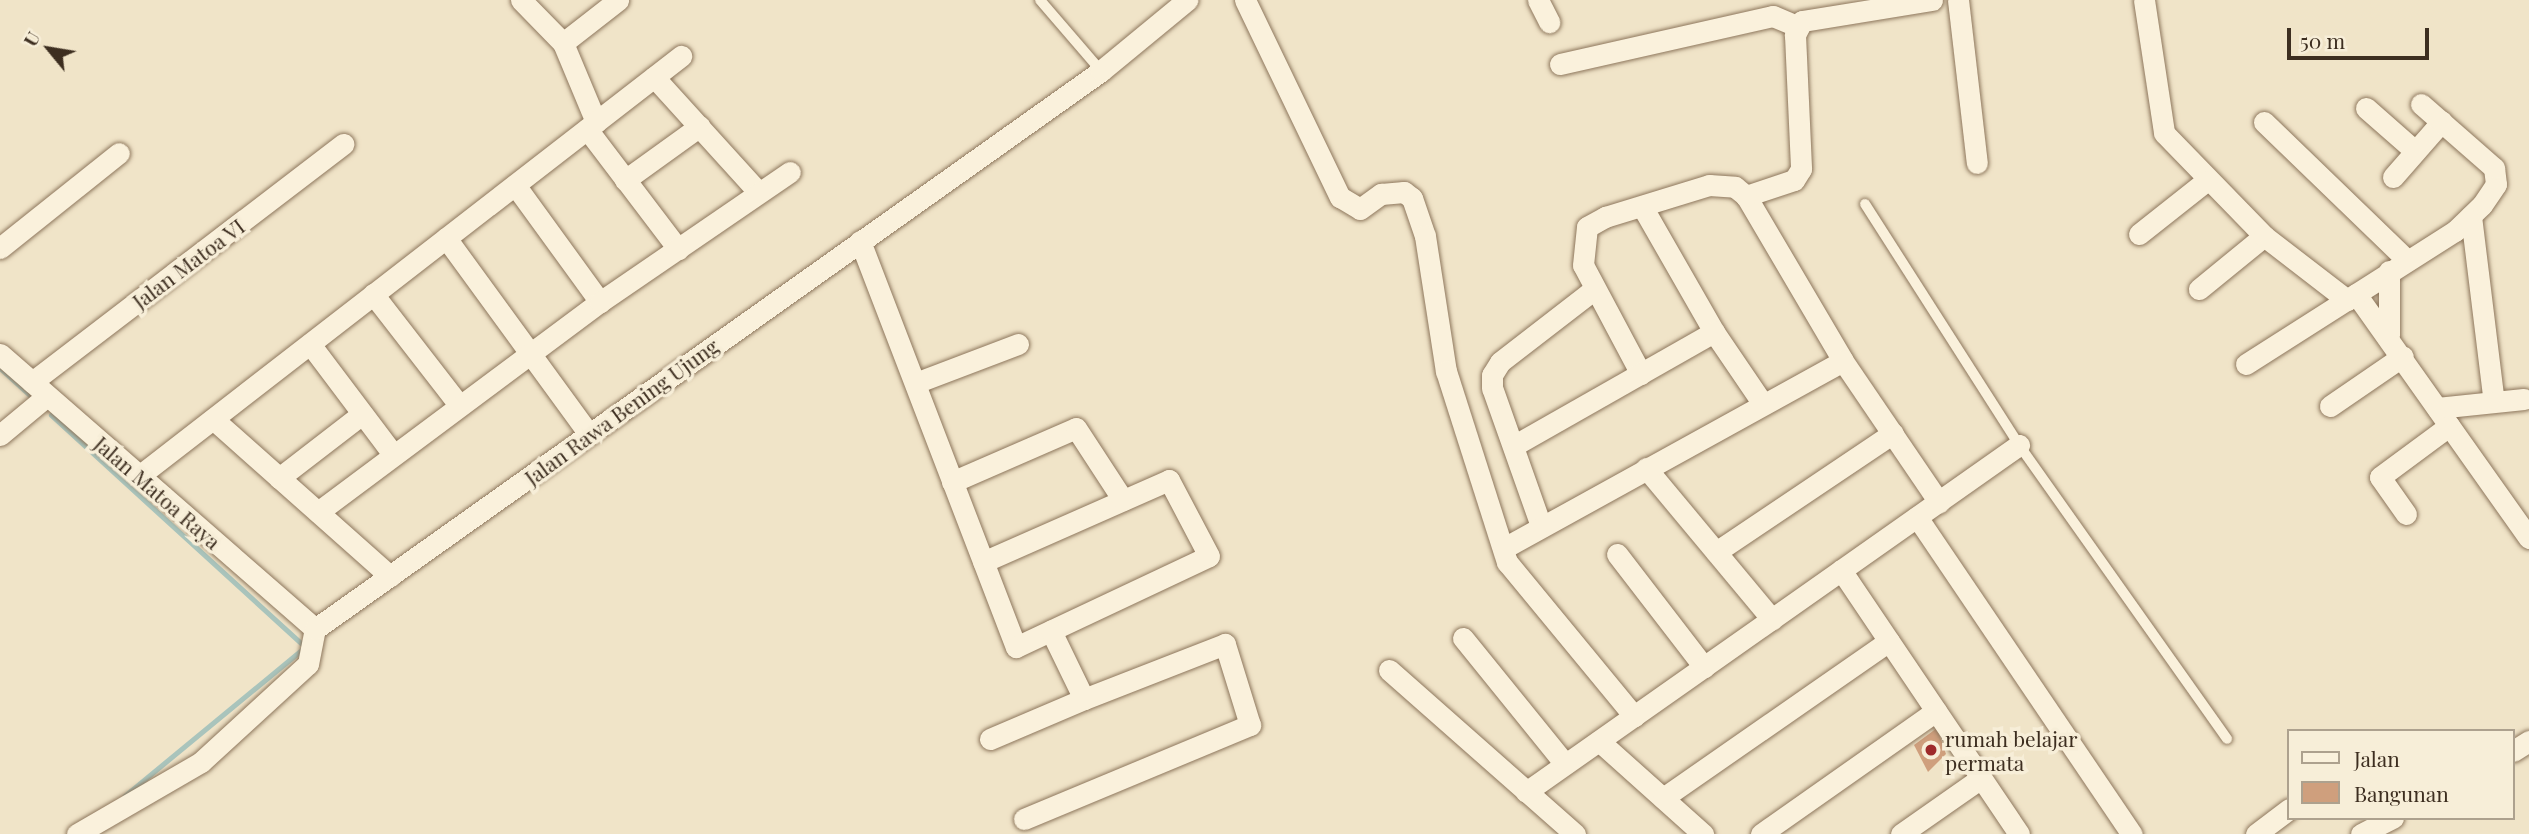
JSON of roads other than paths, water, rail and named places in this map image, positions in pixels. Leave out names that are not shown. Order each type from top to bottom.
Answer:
[{"type":"street","points":[[521,0],[563,43],[592,125],[625,180],[678,249]]},
{"type":"street","points":[[563,43],[618,0]]},
{"type":"street","name":"Jalan Rawa Bening Ujung","points":[[315,629],[1101,71],[1187,0]]},
{"type":"street","points":[[1245,0],[1340,197],[1360,209],[1381,194],[1404,192],[1412,198],[1425,236],[1446,371],[1504,548],[1522,584],[1634,716]]},
{"type":"street","points":[[1538,0],[1549,22]]},
{"type":"street","points":[[1958,0],[1977,163]]},
{"type":"street","points":[[2144,0],[2164,133],[2206,181],[2264,236],[2351,297],[2389,335],[2443,417],[2527,529]]},
{"type":"street","points":[[1746,196],[1794,180],[1801,169],[1795,35],[1802,21],[1839,7],[1921,1]]},
{"type":"street","points":[[1560,64],[1773,16],[1799,27]]},
{"type":"street","points":[[139,476],[681,56]]},
{"type":"street","points":[[654,77],[759,193]]},
{"type":"street","points":[[2246,364],[2455,231],[2470,216],[2498,176],[2421,104]]},
{"type":"street","points":[[2366,108],[2415,151]]},
{"type":"street","points":[[2392,177],[2441,121]]},
{"type":"street","points":[[2264,122],[2398,266]]},
{"type":"street","points":[[625,180],[700,126]]},
{"type":"street","name":"Jalan Matoa VI","points":[[0,435],[40,389],[343,144]]},
{"type":"street","points":[[0,248],[120,153]]},
{"type":"street","points":[[318,512],[393,453],[600,302],[790,172]]},
{"type":"street","points":[[2139,234],[2206,181]]},
{"type":"street","points":[[514,185],[600,302]]},
{"type":"street","points":[[1641,374],[1593,290],[1583,265],[1587,227],[1605,217],[1643,208],[1709,186],[1735,187],[1746,196],[1843,361],[1939,502]]},
{"type":"street","points":[[1643,208],[1714,332],[1763,404]]},
{"type":"street","points":[[2470,216],[2494,402]]},
{"type":"street","points":[[2199,289],[2264,236]]},
{"type":"street","points":[[446,238],[589,434]]},
{"type":"street","points":[[860,241],[918,382],[952,482],[983,562],[1016,647],[1209,556],[1169,480],[983,562]]},
{"type":"street","points":[[2389,335],[2398,266]]},
{"type":"street","points":[[1541,526],[1515,445],[1492,388],[1492,375],[1500,362],[1593,290]]},
{"type":"street","points":[[373,294],[459,405]]},
{"type":"street","points":[[1515,445],[1714,332]]},
{"type":"street","points":[[310,344],[393,453]]},
{"type":"street","points":[[918,382],[1018,344]]},
{"type":"street","name":"Jalan Matoa Raya","points":[[0,354],[315,629]]},
{"type":"street","points":[[2330,406],[2403,356]]},
{"type":"street","points":[[1504,548],[1843,361]]},
{"type":"street","points":[[2406,513],[2380,477],[2443,417],[2494,402],[2524,399]]},
{"type":"street","points":[[279,478],[362,414]]},
{"type":"street","points":[[212,419],[390,576]]},
{"type":"street","points":[[952,482],[1076,428],[1123,500]]},
{"type":"street","points":[[1716,552],[1892,433]]},
{"type":"street","points":[[1526,792],[2019,445]]},
{"type":"street","points":[[1646,468],[1772,619]]},
{"type":"street","points":[[1917,517],[2132,834]]},
{"type":"street","points":[[1617,554],[1704,667]]},
{"type":"street","points":[[1841,570],[2019,834]]},
{"type":"street","points":[[77,834],[201,762],[308,664],[315,629]]},
{"type":"street","points":[[1051,631],[1084,699]]},
{"type":"street","points":[[1463,638],[1565,764]]},
{"type":"street","points":[[1663,798],[1889,641]]},
{"type":"street","points":[[990,739],[1225,644],[1250,725],[1024,819]]},
{"type":"street","points":[[1389,670],[1575,834]]},
{"type":"street","points":[[1761,834],[1936,711]]},
{"type":"street","points":[[1599,741],[1703,834]]},
{"type":"street","points":[[1901,834],[1981,778]]},
{"type":"street","points":[[2256,834],[2288,810]]},
{"type":"street","points":[[2361,834],[2389,823]]},
{"type":"lane","points":[[1040,0],[1101,71]]},
{"type":"lane","points":[[1865,204],[2019,445],[2227,739]]},
{"type":"waterway","points":[[0,368],[35,400]]},
{"type":"waterway","points":[[51,415],[305,647],[124,796]]},
{"type":"place","name":"rumah belajar permata","points":[[1931,750]]}]
